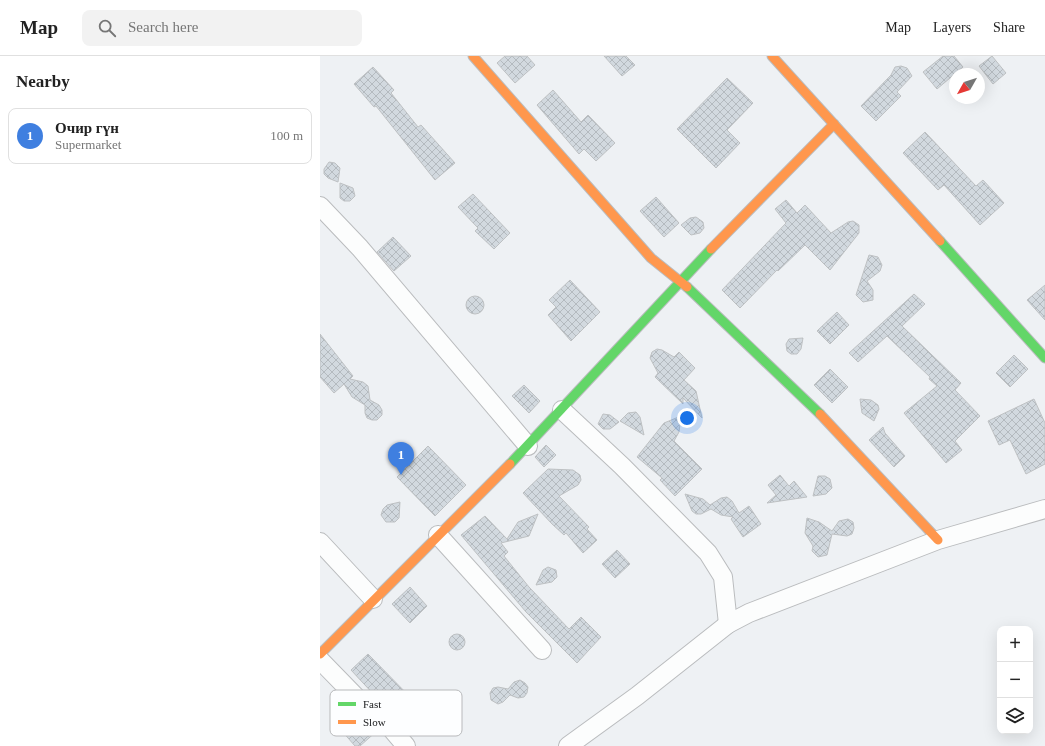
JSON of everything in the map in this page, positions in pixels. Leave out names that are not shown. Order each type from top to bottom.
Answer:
[{"type":"street","points":[[473,56],[651,258],[680,280],[812,407],[938,540]]},
{"type":"street","points":[[772,56],[1045,358]]},
{"type":"street","points":[[320,654],[373,599],[528,446],[680,280],[834,124]]},
{"type":"street","points":[[320,206],[360,248],[528,446]]},
{"type":"street","points":[[562,410],[622,466],[708,553],[723,577],[728,624]]},
{"type":"street","points":[[568,746],[637,696],[728,624],[749,613],[938,540],[1045,509]]},
{"type":"street","points":[[438,535],[542,650]]},
{"type":"street","points":[[320,542],[373,599]]},
{"type":"street","points":[[320,660],[349,690]]},
{"type":"street","points":[[398,736],[406,746]]},
{"type":"building","points":[[505,56],[527,56],[535,65],[515,83],[497,63]]},
{"type":"building","points":[[604,56],[626,56],[635,65],[622,76]]},
{"type":"building","points":[[943,56],[954,56],[963,67],[949,68],[949,79],[937,89],[923,72]]},
{"type":"building","points":[[992,56],[1006,73],[993,84],[985,74],[985,68],[981,68],[979,66]]},
{"type":"building","points":[[901,66],[907,68],[912,76],[897,92],[901,96],[876,121],[861,106],[891,75],[895,67]]},
{"type":"building","points":[[373,67],[394,90],[391,93],[418,127],[421,125],[455,163],[435,180],[376,106],[374,107],[354,84]]},
{"type":"building","points":[[727,78],[753,103],[727,130],[740,143],[716,168],[677,129]]},
{"type":"building","points":[[553,90],[581,122],[588,115],[615,143],[596,161],[584,149],[579,154],[537,105]]},
{"type":"building","points":[[925,132],[976,186],[983,180],[1004,203],[980,225],[944,185],[938,190],[903,153]]},
{"type":"building","points":[[329,162],[335,163],[340,168],[338,182],[328,178],[324,174],[324,169]]},
{"type":"building","points":[[340,183],[353,188],[355,196],[350,201],[344,201],[340,198]]},
{"type":"building","points":[[473,194],[510,233],[494,249],[475,231],[478,228],[458,207]]},
{"type":"building","points":[[656,197],[679,223],[664,237],[640,211]]},
{"type":"building","points":[[786,200],[797,213],[805,205],[831,233],[848,222],[853,221],[859,225],[859,233],[830,270],[805,245],[778,271],[777,270],[740,308],[722,290],[786,223],[775,209]]},
{"type":"building","points":[[696,217],[703,222],[704,228],[700,233],[691,235],[681,225],[690,218]]},
{"type":"building","points":[[393,237],[411,256],[394,271],[377,252]]},
{"type":"building","points":[[869,255],[878,257],[882,265],[880,271],[867,281],[873,290],[873,300],[863,302],[856,295]]},
{"type":"building","points":[[570,280],[600,312],[571,341],[548,315],[556,307],[549,300]]},
{"type":"building","points":[[1045,285],[1045,320],[1027,300]]},
{"type":"building","points":[[914,294],[925,304],[902,326],[961,383],[955,390],[980,416],[955,441],[962,450],[946,463],[904,413],[937,386],[929,379],[930,377],[887,336],[858,362],[849,353]]},
{"type":"building","points":[[475,296],[481,299],[484,305],[481,311],[475,314],[469,311],[466,305],[469,299]]},
{"type":"building","points":[[837,312],[849,325],[830,344],[817,331]]},
{"type":"building","points":[[320,334],[353,376],[350,379],[363,382],[368,386],[370,400],[379,405],[382,410],[382,415],[377,420],[367,418],[365,413],[365,405],[352,397],[344,384],[334,393],[320,377]]},
{"type":"building","points":[[803,338],[801,349],[797,354],[791,354],[787,351],[786,344],[789,339]]},
{"type":"building","points":[[657,349],[662,350],[674,357],[679,352],[695,368],[684,380],[696,391],[702,418],[683,398],[683,404],[655,377],[658,373],[650,358],[652,352]]},
{"type":"building","points":[[1014,355],[1028,369],[1010,387],[996,373]]},
{"type":"building","points":[[830,369],[848,387],[832,403],[814,385]]},
{"type":"building","points":[[524,385],[540,401],[529,413],[512,396]]},
{"type":"building","points":[[860,399],[871,400],[878,405],[879,409],[874,421],[862,413]]},
{"type":"building","points":[[1034,399],[1045,423],[1045,464],[1026,474],[1010,440],[999,445],[988,421]]},
{"type":"building","points":[[636,412],[640,417],[644,435],[620,421],[628,413]]},
{"type":"building","points":[[603,414],[610,415],[619,422],[610,429],[603,429],[598,424]]},
{"type":"building","points":[[681,416],[679,432],[674,441],[702,469],[675,496],[660,480],[662,478],[637,457],[664,423]]},
{"type":"building","points":[[883,427],[885,433],[905,456],[894,467],[869,440]]},
{"type":"building","points":[[546,445],[556,455],[544,467],[535,457]]},
{"type":"building","points":[[428,446],[466,485],[435,516],[397,477]]},
{"type":"building","points":[[548,469],[573,470],[580,475],[581,480],[578,485],[559,496],[589,527],[587,529],[597,540],[583,553],[566,533],[564,535],[552,524],[523,493]]},
{"type":"building","points":[[780,475],[789,486],[794,481],[807,497],[767,503],[776,495],[768,485]]},
{"type":"building","points":[[818,476],[825,476],[830,479],[832,488],[826,494],[813,496]]},
{"type":"building","points":[[685,494],[703,499],[710,505],[721,498],[727,497],[732,501],[739,513],[749,506],[761,524],[743,537],[731,519],[733,517],[721,515],[711,509],[701,514],[696,514],[692,511]]},
{"type":"building","points":[[400,502],[399,518],[395,522],[386,522],[381,515],[383,509],[387,505]]},
{"type":"building","points":[[538,514],[529,536],[501,543],[508,552],[504,556],[529,587],[569,629],[581,617],[601,637],[577,663],[526,612],[461,535],[485,516],[507,539],[518,522]]},
{"type":"building","points":[[807,518],[819,522],[832,531],[839,521],[848,519],[853,522],[854,528],[852,534],[847,536],[832,534],[827,555],[818,557],[812,551],[813,546],[805,533]]},
{"type":"building","points":[[617,550],[630,564],[615,578],[602,564]]},
{"type":"building","points":[[548,567],[556,570],[557,577],[552,582],[536,585],[543,570]]},
{"type":"building","points":[[410,587],[427,606],[410,623],[392,604]]},
{"type":"building","points":[[457,634],[463,636],[465,642],[463,648],[457,650],[451,648],[449,642],[451,636]]},
{"type":"building","points":[[368,654],[403,690],[370,690],[351,670]]},
{"type":"building","points":[[520,680],[528,687],[527,693],[524,697],[518,698],[510,695],[503,702],[498,704],[491,700],[490,693],[493,688],[498,687],[508,689],[514,682]]},
{"type":"building","points":[[346,736],[371,736],[360,746],[355,746]]},
{"type":"traffic: fast","points":[[940,241],[1045,358]]},
{"type":"traffic: fast","points":[[510,464],[711,249]]},
{"type":"traffic: fast","points":[[687,287],[820,414]]},
{"type":"traffic: slow","points":[[473,56],[651,258],[687,287]]},
{"type":"traffic: slow","points":[[772,56],[940,241]]},
{"type":"traffic: slow","points":[[711,249],[834,124]]},
{"type":"traffic: slow","points":[[820,414],[938,540]]},
{"type":"traffic: slow","points":[[320,654],[510,464]]},
{"type":"place","name":"Очир гүн","points":[[401,475]]}]
